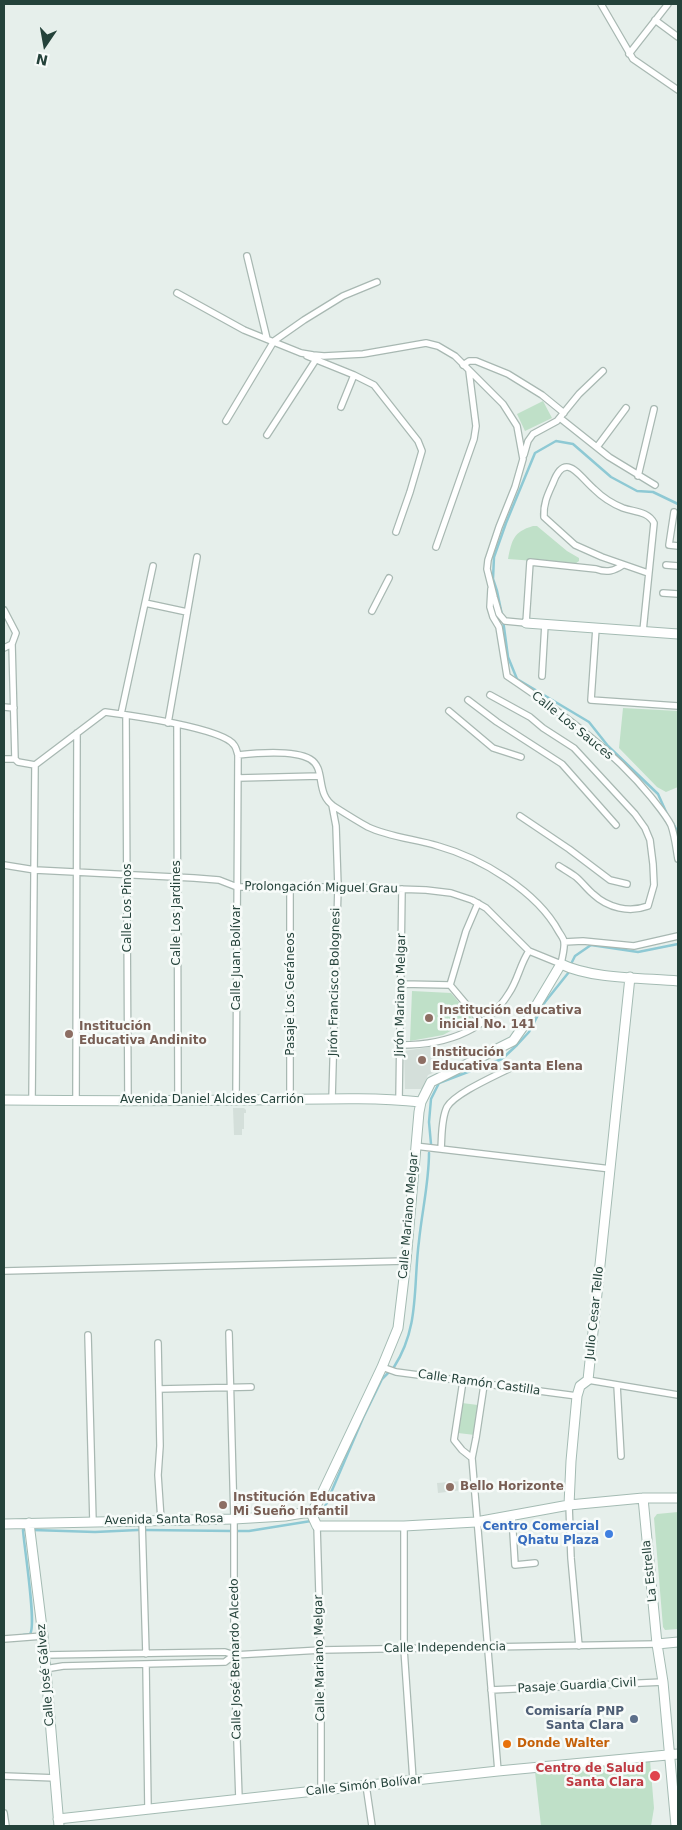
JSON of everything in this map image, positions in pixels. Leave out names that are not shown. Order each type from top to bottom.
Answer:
[{"type":"street","points":[[602,4],[633,59],[678,90]]},
{"type":"street","points":[[629,54],[668,4]]},
{"type":"street","points":[[655,20],[678,36]]},
{"type":"street","points":[[247,256],[267,339]]},
{"type":"street","points":[[226,422],[274,341],[342,296],[378,282]]},
{"type":"street","points":[[177,293],[244,330],[274,341],[374,385],[418,441],[422,451],[396,532]]},
{"type":"street","points":[[300,353],[324,356],[363,354],[426,343],[448,350],[503,404],[513,418],[521,444],[523,459]]},
{"type":"street","points":[[267,435],[315,360]]},
{"type":"street","points":[[463,365],[469,361],[476,361],[508,374],[542,395],[564,413]]},
{"type":"street","points":[[436,547],[474,439],[476,426],[469,370]]},
{"type":"street","points":[[603,371],[579,394],[560,418],[533,434],[528,441],[515,487],[488,560],[487,568],[499,614],[505,622],[678,634]]},
{"type":"street","points":[[341,407],[354,376]]},
{"type":"street","points":[[597,447],[626,408]]},
{"type":"street","points":[[638,476],[654,409]]},
{"type":"street","points":[[560,418],[638,476],[655,485]]},
{"type":"street","points":[[643,631],[654,523],[646,515],[623,508],[609,500],[593,489],[575,470],[568,467],[562,468],[557,472],[543,507],[544,517],[575,545],[648,573]]},
{"type":"street","points":[[674,512],[675,527],[669,545],[678,546]]},
{"type":"street","points":[[168,723],[197,557]]},
{"type":"street","points":[[526,623],[530,562],[596,569],[605,572],[615,570],[623,565]]},
{"type":"street","points":[[666,565],[678,566]]},
{"type":"street","name":"Calle Los Pinos","points":[[128,1101],[128,875],[124,715],[153,566]]},
{"type":"street","points":[[372,611],[389,578]]},
{"type":"street","name":"Calle Los Sauces","points":[[491,585],[490,607],[493,617],[500,627],[508,676],[605,750],[639,783],[663,812],[671,825],[678,859]]},
{"type":"street","points":[[663,592],[678,594]]},
{"type":"street","points":[[145,603],[187,612]]},
{"type":"street","points":[[4,610],[16,633],[12,644],[15,759]]},
{"type":"street","points":[[542,676],[545,624]]},
{"type":"street","points":[[596,628],[591,700],[678,706]]},
{"type":"street","points":[[4,648],[12,644]]},
{"type":"street","points":[[490,695],[530,717],[543,728],[574,748],[635,814],[645,828],[650,840],[654,864],[654,885],[648,906],[625,910],[604,903],[592,894],[577,878],[559,866]]},
{"type":"street","points":[[468,700],[497,722],[562,764],[616,825]]},
{"type":"street","points":[[4,707],[14,708]]},
{"type":"street","points":[[449,711],[493,748],[520,757]]},
{"type":"street","points":[[4,759],[15,759],[18,762],[35,765],[101,713],[105,712],[177,724],[224,737],[234,744],[238,755],[255,753],[290,754],[310,759],[317,766],[322,792],[327,801],[368,827],[452,851],[500,874],[544,911],[556,926],[564,942],[561,964]]},
{"type":"street","name":"Calle Los Jardines","points":[[177,724],[178,1101]]},
{"type":"street","points":[[76,1100],[77,733]]},
{"type":"street","name":"Calle Juan Bolívar","points":[[236,1100],[238,755]]},
{"type":"street","points":[[32,1100],[35,765]]},
{"type":"street","points":[[238,778],[320,776]]},
{"type":"street","name":"Jirón Francisco Bolognesi","points":[[332,805],[336,826],[338,887],[332,1099]]},
{"type":"street","points":[[520,816],[570,849],[610,880],[627,884]]},
{"type":"street","name":"Prolongación Miguel Grau","points":[[4,865],[35,870],[219,880],[237,887],[338,887],[426,890],[451,893],[472,900],[486,908],[529,951]]},
{"type":"street","name":"Pasaje Los Geráneos","points":[[290,888],[290,1100]]},
{"type":"street","name":"Jirón Mariano Melgar","points":[[399,1100],[402,890]]},
{"type":"street","points":[[450,985],[466,930],[478,903]]},
{"type":"street","points":[[564,942],[583,941],[634,946],[678,936]]},
{"type":"street","points":[[401,1045],[424,1045],[465,1034],[482,1023],[494,1013],[510,991],[524,958],[529,951],[581,971],[678,981]]},
{"type":"street","name":"Calle Mariano Melgar","points":[[311,1513],[382,1367],[398,1328],[406,1261],[415,1146],[421,1102],[432,1082],[436,1079],[513,1041],[561,964]]},
{"type":"street","name":"Julio Cesar Tello","points":[[578,1646],[571,1558],[571,1461],[577,1396],[580,1386],[588,1380],[630,977]]},
{"type":"street","points":[[402,984],[450,985],[482,1023]]},
{"type":"street","points":[[441,1149],[446,1109],[452,1100],[516,1065]]},
{"type":"street","name":"Avenida Daniel Alcides Carrión","points":[[4,1100],[178,1101],[332,1099],[421,1102]]},
{"type":"street","points":[[415,1146],[611,1169]]},
{"type":"street","points":[[4,1271],[406,1261]]},
{"type":"street","name":"Calle José Bernardo Alcedo","points":[[230,1333],[234,1518],[234,1655],[240,1799]]},
{"type":"street","points":[[88,1334],[93,1522]]},
{"type":"street","points":[[158,1343],[160,1446],[158,1475],[161,1520]]},
{"type":"street","name":"Calle Ramón Castilla","points":[[382,1367],[396,1372],[577,1396]]},
{"type":"street","points":[[588,1380],[678,1395]]},
{"type":"street","points":[[463,1381],[454,1440],[472,1458]]},
{"type":"street","points":[[484,1385],[472,1458],[498,1771]]},
{"type":"street","points":[[617,1385],[621,1456]]},
{"type":"street","points":[[159,1389],[251,1387]]},
{"type":"street","points":[[311,1513],[317,1526],[404,1526],[476,1522],[570,1506],[643,1498],[678,1498]]},
{"type":"street","name":"La Estrella","points":[[643,1498],[658,1644],[674,1755],[676,1826]]},
{"type":"street","name":"Avenida Santa Rosa","points":[[4,1524],[234,1518],[311,1513]]},
{"type":"street","points":[[512,1516],[515,1566],[535,1563]]},
{"type":"street","points":[[142,1520],[146,1654]]},
{"type":"street","name":"Calle José Gálvez","points":[[29,1523],[43,1636],[56,1778],[58,1822]]},
{"type":"street","name":"Calle Mariano Melgar","points":[[317,1526],[321,1650],[322,1790]]},
{"type":"street","points":[[404,1526],[404,1649],[413,1780]]},
{"type":"street","points":[[4,1639],[43,1636]]},
{"type":"street","points":[[658,1644],[678,1642]]},
{"type":"street","name":"Calle Independencia","points":[[44,1655],[225,1652],[234,1655],[321,1650],[658,1644]]},
{"type":"street","name":"Calle Independencia","points":[[45,1669],[63,1666],[225,1662],[234,1655]]},
{"type":"street","points":[[63,1656],[63,1666]]},
{"type":"street","points":[[146,1665],[148,1809]]},
{"type":"street","name":"Pasaje Guardia Civil","points":[[491,1690],[663,1682]]},
{"type":"street","name":"Calle Simón Bolívar","points":[[58,1822],[148,1809],[366,1785],[674,1755]]},
{"type":"street","points":[[4,1776],[56,1778]]},
{"type":"street","points":[[366,1785],[372,1826]]},
{"type":"street","points":[[4,1813],[6,1826]]},
{"type":"shaded area","name":"Institución Educativa Santa Elena","points":[[436,1046],[442,1069],[428,1075],[422,1089],[405,1089],[404,1051]]},
{"type":"shaded area","points":[[233,1108],[244,1108],[246,1110],[246,1113],[244,1113],[242,1135],[234,1135]]},
{"type":"shaded area","name":"Bello Horizonte","points":[[462,1481],[463,1490],[438,1493],[437,1483]]},
{"type":"green space","points":[[543,401],[552,418],[525,431],[517,414]]},
{"type":"green space","points":[[537,526],[567,551],[579,558],[579,561],[575,564],[508,559],[517,534]]},
{"type":"green space","points":[[623,708],[678,711],[678,787],[666,792],[657,787],[619,748]]},
{"type":"green space","points":[[412,991],[451,993],[473,1019],[443,1035],[410,1041]]},
{"type":"green space","points":[[462,1403],[478,1405],[475,1435],[458,1433]]},
{"type":"green space","points":[[678,1512],[678,1629],[665,1630],[663,1627],[654,1518],[657,1514]]},
{"type":"green space","points":[[650,1760],[654,1808],[651,1826],[541,1826],[535,1772],[589,1768],[591,1765]]},
{"type":"waterway","points":[[502,615],[493,579],[494,557],[535,453],[556,441],[573,444],[611,477],[637,491],[653,492],[678,504]]},
{"type":"waterway","points":[[503,620],[508,657],[517,679],[589,722],[608,746],[658,794],[667,814]]},
{"type":"waterway","points":[[673,823],[678,833]]},
{"type":"waterway","points":[[571,964],[575,956],[591,945],[638,952],[678,944]]},
{"type":"waterway","points":[[431,1144],[429,1122],[431,1099],[439,1083],[502,1059],[529,1032],[545,1002],[569,972]]},
{"type":"waterway","points":[[394,1367],[408,1337],[412,1321],[429,1153]]},
{"type":"waterway","points":[[321,1516],[363,1418],[382,1379],[390,1371]]},
{"type":"waterway","points":[[236,1531],[249,1531],[311,1521]]},
{"type":"waterway","points":[[23,1635],[30,1634],[32,1628],[23,1530],[28,1530]]},
{"type":"waterway","points":[[33,1530],[95,1532],[138,1530]]},
{"type":"waterway","points":[[146,1530],[232,1531]]},
{"type":"place","name":"Institución educativa inicial No. 141","points":[[429,1018]]},
{"type":"place","name":"Institución Educativa Andinito","points":[[69,1034]]},
{"type":"place","name":"Institución Educativa Santa Elena","points":[[422,1060]]},
{"type":"place","name":"Bello Horizonte","points":[[450,1487]]},
{"type":"place","name":"Institución Educativa Mi Sueño Infantil","points":[[223,1505]]},
{"type":"place","name":"Centro Comercial Qhatu Plaza","points":[[609,1534]]},
{"type":"place","name":"Comisaría PNP Santa Clara","points":[[634,1719]]},
{"type":"place","name":"Donde Walter","points":[[507,1744]]},
{"type":"place","name":"Centro de Salud Santa Clara","points":[[655,1776]]}]
